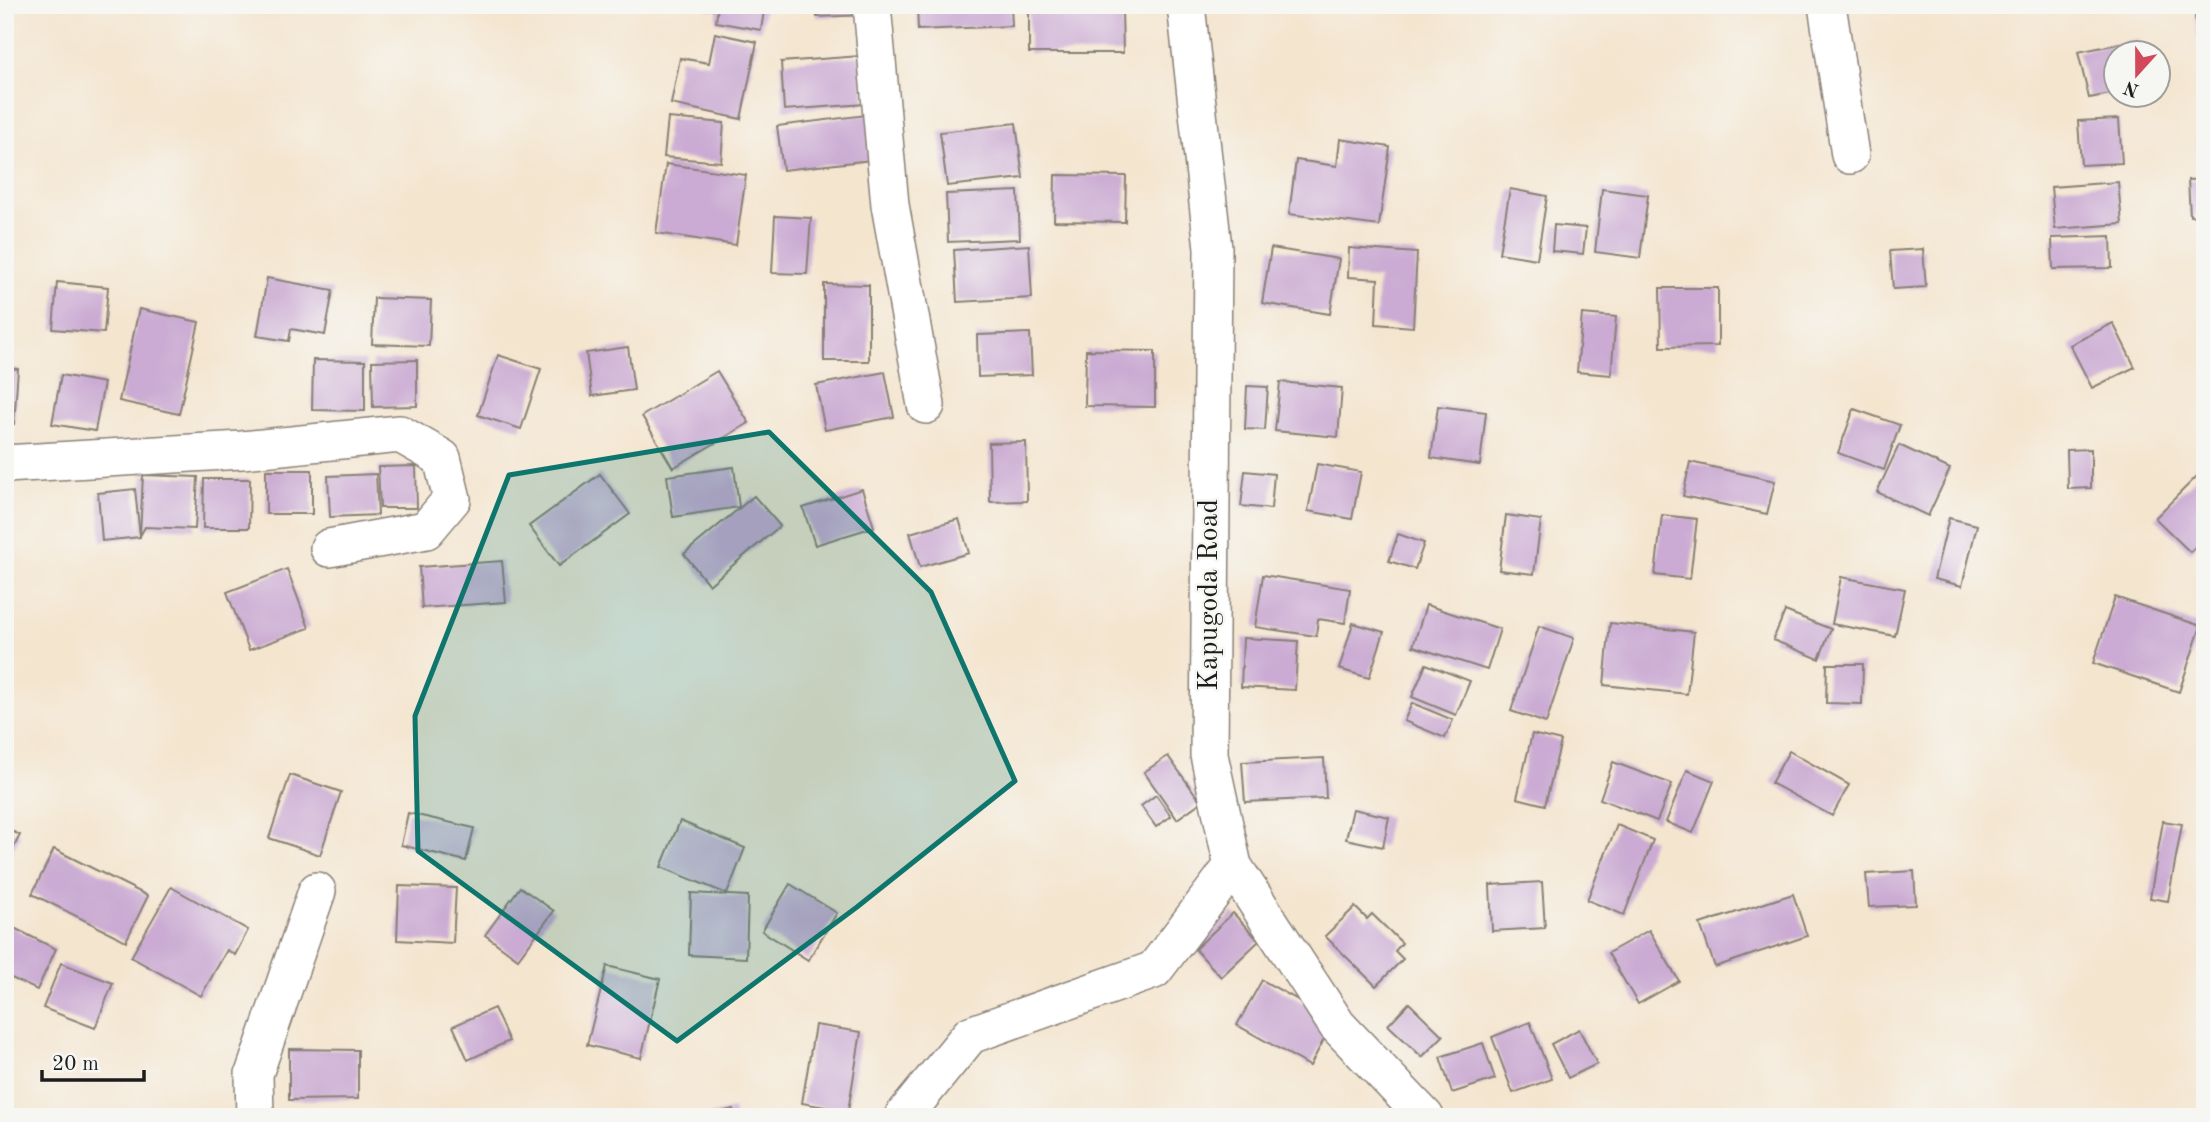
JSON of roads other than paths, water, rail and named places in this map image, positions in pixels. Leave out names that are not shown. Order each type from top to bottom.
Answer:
[{"type":"street","points":[[872,5],[890,205],[926,405]]},
{"type":"street","name":"Kapugoda Road","points":[[1186,5],[1213,248],[1209,755],[1233,866],[1337,1025],[1425,1117]]},
{"type":"street","points":[[1827,5],[1850,155]]},
{"type":"street","points":[[5,464],[242,450],[400,434],[442,458],[452,499],[426,530],[329,548]]},
{"type":"street","points":[[903,1117],[970,1035],[1154,970],[1233,866]]},
{"type":"street","points":[[255,1117],[254,1074],[317,891]]}]
